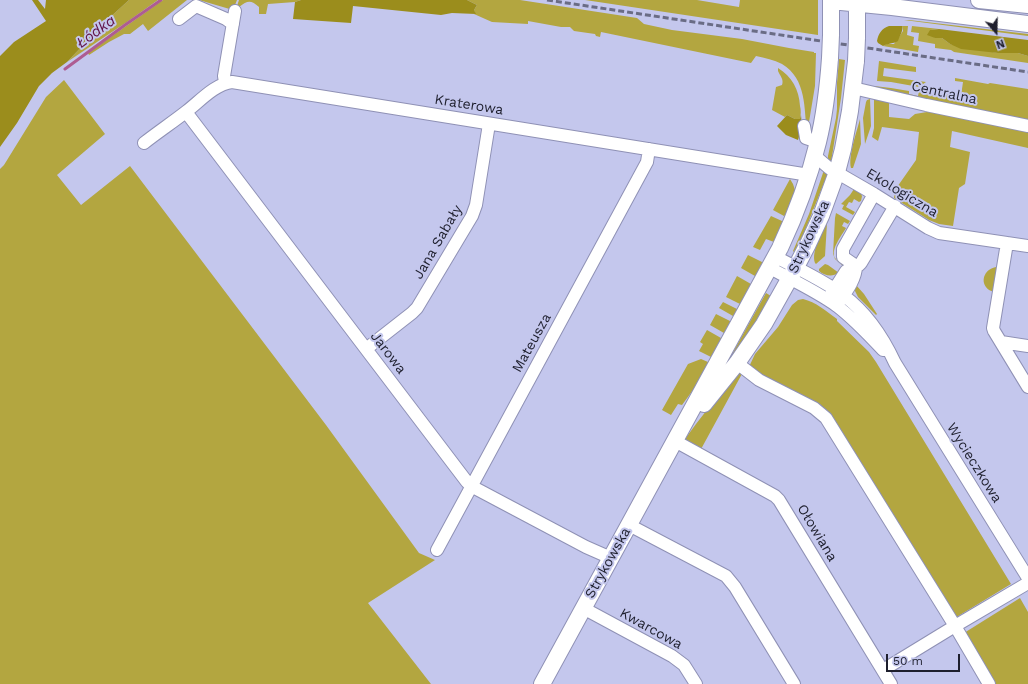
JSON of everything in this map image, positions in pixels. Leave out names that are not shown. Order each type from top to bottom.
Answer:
[{"type":"main road","points":[[979,0],[1028,5]]},
{"type":"main road","points":[[831,1],[857,2],[1028,24]]},
{"type":"main road","name":"Strykowska","points":[[542,684],[773,263],[792,223],[817,148],[826,101],[830,58],[831,1]]},
{"type":"main road","name":"Strykowska","points":[[675,441],[737,363],[764,324],[808,244],[821,216],[837,172],[843,148],[856,61],[857,2]]},
{"type":"street","points":[[179,19],[196,6],[226,19],[233,24]]},
{"type":"street","points":[[144,143],[218,86],[225,83],[224,76],[235,11]]},
{"type":"street","name":"Kraterowa","points":[[225,83],[232,82],[247,84],[809,175]]},
{"type":"street","name":"Centralna","points":[[853,88],[1028,126]]},
{"type":"street","name":"Jarowa","points":[[186,112],[462,477],[471,486],[611,558]]},
{"type":"street","name":"Jana Sabały","points":[[366,349],[417,308],[472,216],[476,205],[489,124]]},
{"type":"street","name":"Ekologiczna","points":[[804,126],[806,138],[817,148],[821,162],[928,228],[939,233],[1028,246]]},
{"type":"street","name":"Mateusza","points":[[437,550],[647,162],[649,149]]},
{"type":"street","points":[[856,266],[843,257],[842,249],[874,194]]},
{"type":"street","points":[[856,266],[861,263],[894,206]]},
{"type":"street","points":[[1007,243],[993,328],[1028,388]]},
{"type":"street","name":"Wycieczkowa","points":[[773,263],[792,273],[839,292],[864,313],[888,347],[895,363],[1028,578]]},
{"type":"street","points":[[832,303],[839,292],[854,277],[856,266]]},
{"type":"street","name":"Wycieczkowa","points":[[792,273],[832,303],[863,329],[895,363]]},
{"type":"street","points":[[1001,342],[1028,346]]},
{"type":"street","points":[[737,363],[759,380],[814,408],[826,418],[955,626],[989,684]]},
{"type":"street","name":"Ołowiana","points":[[675,441],[779,500],[891,684]]},
{"type":"street","points":[[629,525],[726,576],[735,587],[794,684]]},
{"type":"street","points":[[883,670],[1028,583]]},
{"type":"street","name":"Kwarcowa","points":[[583,608],[672,656],[684,665],[696,684]]},
{"type":"shaded area","points":[[32,0],[38,0],[45,9],[46,0],[129,0],[106,21],[67,62],[52,73],[39,86],[17,123],[0,147],[0,56],[14,42],[46,21]]},
{"type":"shaded area","points":[[129,0],[158,0],[67,62],[106,21]]},
{"type":"shaded area","points":[[163,0],[187,0],[148,31],[143,24],[130,34],[124,34],[89,55],[88,53]]},
{"type":"shaded area","points":[[199,0],[237,0],[235,5],[231,6],[233,10]]},
{"type":"shaded area","points":[[239,0],[301,0],[295,2],[268,4],[266,14],[259,14],[259,7],[254,3],[247,2],[239,7],[237,6]]},
{"type":"shaded area","points":[[301,0],[467,0],[477,5],[474,10],[476,14],[452,13],[441,15],[353,6],[351,23],[293,19],[295,2]]},
{"type":"shaded area","points":[[467,0],[520,0],[637,18],[644,24],[672,30],[742,39],[814,52],[816,53],[815,86],[807,134],[803,95],[800,86],[790,70],[776,61],[756,56],[751,63],[601,32],[600,37],[596,36],[595,34],[574,31],[570,27],[561,27],[528,21],[528,24],[492,22],[474,14],[474,10],[477,5]]},
{"type":"shaded area","points":[[585,0],[697,0],[739,7],[740,0],[818,0],[818,35]]},
{"type":"shaded area","points":[[904,20],[1028,34],[1028,36]]},
{"type":"shaded area","points":[[889,26],[902,26],[902,32],[898,41],[883,46],[877,41],[879,34],[882,30]]},
{"type":"shaded area","points":[[902,26],[908,26],[907,35],[914,37],[913,45],[919,46],[918,52],[883,46],[887,44],[894,44],[903,31]]},
{"type":"shaded area","points":[[912,26],[939,29],[930,30],[935,38],[942,38],[950,44],[998,53],[1018,53],[1028,56],[1028,63],[935,48],[935,44],[918,41],[919,33],[911,32]]},
{"type":"shaded area","points":[[939,29],[1028,40],[1028,56],[1018,53],[998,53],[961,49],[942,38],[935,38],[927,35],[930,30]]},
{"type":"shaded area","points":[[839,59],[845,60],[831,163],[828,160],[828,156],[836,118]]},
{"type":"shaded area","points":[[879,61],[916,67],[916,72],[884,68],[883,76],[926,82],[919,87],[877,81]]},
{"type":"shaded area","points":[[778,68],[791,79],[794,84],[801,109],[800,119],[795,119],[787,115],[785,117],[772,110],[776,87],[782,85],[782,79]]},
{"type":"shaded area","points":[[955,78],[1028,89],[1028,120],[873,89],[874,86],[891,88],[909,91],[909,94],[918,96],[919,91],[961,96],[963,82],[955,81]]},
{"type":"shaded area","points":[[64,80],[105,134],[57,175],[81,205],[130,166],[326,425],[419,553],[435,560],[368,603],[431,684],[0,684],[0,169],[4,165],[46,97]]},
{"type":"shaded area","points":[[874,95],[886,99],[889,103],[889,117],[909,119],[915,114],[927,112],[946,114],[1028,131],[1028,148],[952,131],[950,147],[970,152],[965,184],[959,188],[953,226],[939,224],[929,220],[894,198],[895,190],[916,160],[919,132],[882,127],[878,141],[872,137],[874,128]]},
{"type":"shaded area","points":[[870,99],[871,126],[865,144],[863,118],[866,102]]},
{"type":"shaded area","points":[[787,115],[795,119],[800,119],[801,115],[802,127],[798,140],[786,135],[777,126]]},
{"type":"shaded area","points":[[860,119],[861,144],[853,168],[851,168],[850,163],[852,150]]},
{"type":"shaded area","points":[[824,170],[828,173],[804,233],[794,252],[793,251],[809,214]]},
{"type":"shaded area","points":[[790,179],[795,190],[786,215],[784,216],[773,210]]},
{"type":"shaded area","points":[[854,189],[860,192],[862,196],[861,201],[859,202],[854,199],[852,203],[849,202],[846,207],[855,212],[853,215],[842,209],[844,205],[841,204]]},
{"type":"shaded area","points":[[836,213],[850,221],[848,224],[844,222],[842,226],[846,228],[834,251],[835,258],[844,267],[835,259],[833,254]]},
{"type":"shaded area","points":[[771,216],[782,221],[783,223],[774,242],[766,239],[760,250],[753,247]]},
{"type":"shaded area","points":[[827,223],[825,256],[816,264],[814,253]]},
{"type":"shaded area","points":[[748,255],[762,262],[763,264],[755,276],[741,268]]},
{"type":"shaded area","points":[[825,264],[839,273],[826,275],[821,273],[819,269]]},
{"type":"shaded area","points":[[998,267],[994,292],[986,287],[984,279],[987,272]]},
{"type":"shaded area","points":[[737,276],[751,284],[742,304],[726,297]]},
{"type":"shaded area","points":[[856,285],[864,294],[877,314],[876,315],[858,297],[854,289]]},
{"type":"shaded area","points":[[766,293],[771,296],[747,339],[727,363]]},
{"type":"shaded area","points":[[803,299],[817,305],[837,319],[837,321],[869,352],[1011,584],[955,618],[820,404],[813,405],[748,369],[755,354],[778,327],[792,305],[798,300]]},
{"type":"shaded area","points":[[723,302],[737,309],[735,316],[719,308]]},
{"type":"shaded area","points":[[716,314],[730,321],[731,323],[726,333],[710,325]]},
{"type":"shaded area","points":[[707,330],[722,340],[712,357],[699,351],[703,344],[700,342]]},
{"type":"shaded area","points":[[701,359],[709,364],[696,386],[682,405],[678,404],[671,415],[662,410],[688,364]]},
{"type":"shaded area","points":[[738,370],[743,372],[700,451],[685,442],[685,439]]},
{"type":"shaded area","points":[[1020,598],[1028,612],[1028,684],[995,684],[964,633]]},
{"type":"waterway","name":"Łódka","points":[[65,69],[161,0]]},
{"type":"railway","points":[[547,0],[1028,72]]}]
